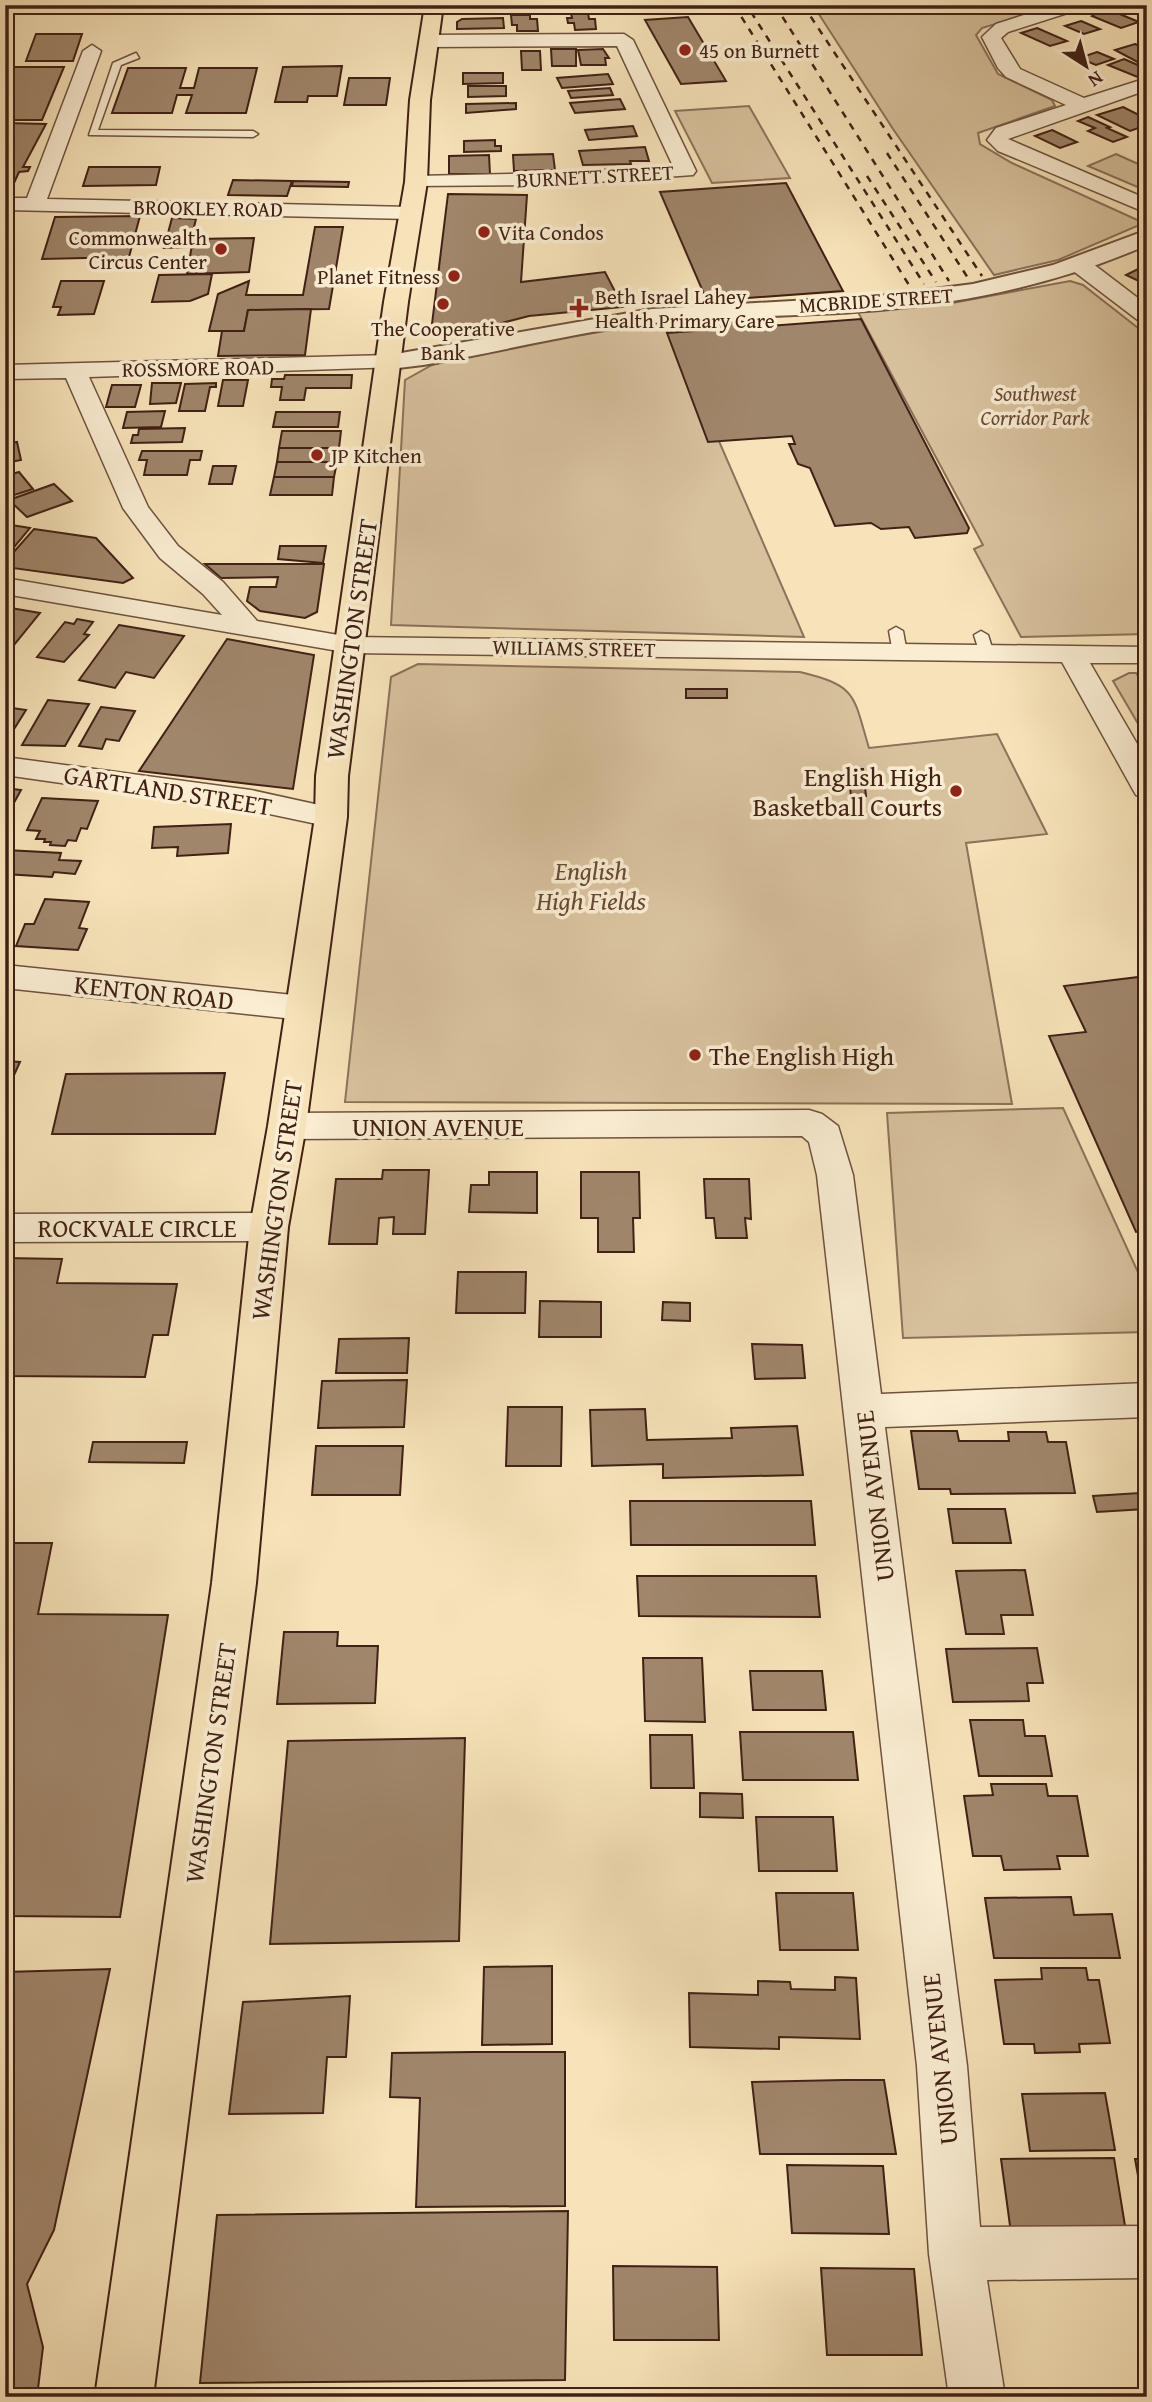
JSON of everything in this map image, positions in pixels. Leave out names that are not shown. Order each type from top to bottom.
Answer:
[{"type":"main road","name":"WASHINGTON STREET","points":[[124,2397],[234,1583],[269,1227],[287,1126],[331,817],[332,776],[396,302],[416,182],[420,100],[434,5]]},
{"type":"street","points":[[1074,5],[1002,28],[991,37],[1007,68],[1013,73],[1083,105]]},
{"type":"street","name":"BURNETT STREET","points":[[416,182],[555,179],[687,171],[624,40],[429,41]]},
{"type":"street","points":[[35,204],[92,51]]},
{"type":"street","points":[[1147,84],[1003,132],[998,135],[997,141],[1147,207]]},
{"type":"street","name":"BROOKLEY ROAD","points":[[5,204],[410,213]]},
{"type":"street","name":"MCBRIDE STREET","points":[[390,362],[599,323],[655,316],[949,295],[1034,279],[1080,265],[1147,237]]},
{"type":"street","points":[[1080,265],[1147,316]]},
{"type":"street","name":"ROSSMORE ROAD","points":[[5,372],[390,362]]},
{"type":"street","points":[[76,372],[81,390],[136,508],[169,552],[212,588],[248,628]]},
{"type":"street","name":"WILLIAMS STREET","points":[[5,586],[350,645],[898,642],[984,645],[1072,655],[1147,655]]},
{"type":"street","points":[[1072,655],[1147,788]]},
{"type":"street","name":"GARTLAND STREET","points":[[5,766],[251,800],[331,817]]},
{"type":"street","name":"KENTON ROAD","points":[[5,976],[303,1008]]},
{"type":"street","name":"UNION AVENUE","points":[[287,1126],[808,1123],[825,1135],[835,1175],[864,1413],[942,2066],[956,2255],[977,2397]]},
{"type":"street","name":"ROCKVALE CIRCLE","points":[[5,1228],[269,1227]]},
{"type":"street","points":[[864,1413],[901,1409],[1147,1400]]},
{"type":"street","points":[[956,2255],[1143,2251]]},
{"type":"lane","points":[[136,56],[117,63],[92,133],[253,134]]},
{"type":"green space","points":[[813,5],[1030,5],[1041,10],[982,28],[976,35],[998,74],[1052,100],[1055,106],[978,133],[980,144],[1012,163],[1144,223],[1058,260],[994,275],[893,129]]},
{"type":"green space","points":[[749,106],[790,178],[712,183],[675,111]]},
{"type":"green space","points":[[1116,154],[1147,168],[1147,191],[1088,166]]},
{"type":"green space","name":"Southwest Corridor Park","points":[[1070,281],[1083,285],[1147,335],[1147,634],[1021,637],[974,549],[983,545],[858,312],[947,304]]},
{"type":"green space","points":[[669,326],[804,637],[391,625],[405,380],[432,365],[590,329]]},
{"type":"green space","name":"English High Fields","points":[[418,664],[800,672],[833,682],[850,695],[860,716],[869,748],[997,734],[1047,834],[966,843],[1012,1104],[345,1102],[391,677]]},
{"type":"green space","points":[[1129,673],[1136,673],[1147,689],[1147,739],[1113,681]]},
{"type":"green space","points":[[1063,1108],[1147,1292],[1147,1332],[903,1338],[887,1113]]},
{"type":"building","points":[[460,5],[535,5],[459,12]]},
{"type":"building","points":[[1117,5],[1147,5],[1147,12],[1138,14]]},
{"type":"building","points":[[1105,8],[1139,22],[1121,28],[1092,16]]},
{"type":"building","points":[[571,13],[588,13],[589,19],[595,19],[596,29],[575,30],[574,23],[568,23],[567,18],[572,18]]},
{"type":"building","points":[[511,15],[530,15],[530,19],[537,19],[538,31],[517,31],[517,25],[512,25]]},
{"type":"building","name":"45 on Burnett","points":[[688,17],[726,81],[681,84],[645,20]]},
{"type":"building","points":[[503,18],[504,28],[457,29],[457,22],[462,19]]},
{"type":"building","points":[[1081,21],[1100,29],[1084,34],[1065,26]]},
{"type":"building","points":[[1037,28],[1067,41],[1050,46],[1021,33]]},
{"type":"building","points":[[36,34],[82,34],[73,61],[26,61]]},
{"type":"building","points":[[1135,44],[1147,49],[1147,67],[1115,50]]},
{"type":"building","points":[[551,49],[576,49],[576,66],[552,66]]},
{"type":"building","points":[[603,49],[609,58],[605,58],[606,65],[581,65],[578,50]]},
{"type":"building","points":[[521,51],[540,51],[541,70],[522,70]]},
{"type":"building","points":[[1097,52],[1114,59],[1096,65],[1079,58]]},
{"type":"building","points":[[1124,59],[1147,69],[1147,76],[1140,78],[1108,65]]},
{"type":"building","points":[[342,66],[337,96],[308,96],[307,102],[275,102],[283,67]]},
{"type":"building","points":[[11,67],[64,67],[42,120],[5,120],[5,80]]},
{"type":"building","points":[[128,68],[186,68],[180,88],[194,88],[199,68],[257,68],[246,113],[186,113],[192,95],[177,95],[172,113],[112,113]]},
{"type":"building","points":[[463,73],[503,73],[503,83],[463,84]]},
{"type":"building","points":[[608,74],[613,84],[562,88],[557,78]]},
{"type":"building","points":[[349,78],[390,78],[386,105],[344,105]]},
{"type":"building","points":[[468,86],[506,86],[506,96],[468,97]]},
{"type":"building","points":[[610,88],[613,95],[571,98],[568,91]]},
{"type":"building","points":[[620,99],[625,109],[575,113],[570,103]]},
{"type":"building","points":[[516,103],[516,109],[466,113],[466,104]]},
{"type":"building","points":[[1123,107],[1147,119],[1147,125],[1130,131],[1097,115]]},
{"type":"building","points":[[1088,117],[1127,137],[1113,142],[1088,131],[1095,128],[1078,121]]},
{"type":"building","points":[[5,123],[46,124],[23,167],[30,167],[28,171],[19,172],[9,194],[5,194]]},
{"type":"building","points":[[633,126],[637,136],[589,140],[585,130]]},
{"type":"building","points":[[1052,130],[1077,142],[1060,148],[1035,136]]},
{"type":"building","points":[[495,140],[495,146],[501,146],[501,151],[464,152],[464,141]]},
{"type":"building","points":[[645,147],[649,161],[630,161],[631,164],[583,165],[579,151]]},
{"type":"building","points":[[553,154],[555,170],[514,171],[513,155]]},
{"type":"building","points":[[489,155],[490,174],[449,174],[449,156]]},
{"type":"building","points":[[89,167],[160,167],[156,185],[83,186]]},
{"type":"building","points":[[233,180],[292,181],[287,196],[228,195]]},
{"type":"building","points":[[293,181],[349,182],[348,187],[292,186]]},
{"type":"building","points":[[786,183],[843,291],[707,301],[660,192]]},
{"type":"building","name":"Vita Condos","points":[[448,194],[527,195],[521,282],[605,272],[623,307],[529,316],[443,338],[432,324]]},
{"type":"building","points":[[140,216],[129,257],[42,259],[55,217]]},
{"type":"building","points":[[172,218],[196,219],[189,247],[164,248]]},
{"type":"building","points":[[315,227],[343,227],[329,309],[248,310],[244,331],[209,331],[218,294],[249,281],[246,295],[303,295]]},
{"type":"building","points":[[254,238],[249,272],[187,274],[193,239]]},
{"type":"building","points":[[1142,267],[1147,269],[1147,285],[1126,275]]},
{"type":"building","points":[[212,274],[208,294],[190,301],[152,302],[159,275]]},
{"type":"building","points":[[61,281],[104,281],[94,314],[58,315],[61,307],[53,307]]},
{"type":"building","points":[[311,309],[305,355],[218,356],[222,331],[244,331],[248,310]]},
{"type":"building","points":[[861,319],[969,528],[967,533],[915,538],[909,527],[881,529],[871,523],[835,526],[810,468],[798,464],[789,444],[795,444],[792,436],[708,442],[667,333],[721,329],[719,323],[748,321],[756,327]]},
{"type":"building","points":[[285,375],[352,375],[351,388],[306,388],[304,400],[280,400],[282,387],[271,387],[272,379],[284,379]]},
{"type":"building","points":[[223,380],[248,380],[243,406],[218,406]]},
{"type":"building","points":[[152,383],[181,383],[176,403],[150,404]]},
{"type":"building","points":[[216,383],[216,387],[210,387],[205,411],[179,411],[185,384]]},
{"type":"building","points":[[112,385],[141,385],[135,407],[106,407]]},
{"type":"building","points":[[165,411],[161,427],[123,428],[127,412]]},
{"type":"building","points":[[276,412],[340,412],[338,427],[273,427]]},
{"type":"building","points":[[185,428],[182,442],[131,443],[133,435],[138,435],[139,429]]},
{"type":"building","points":[[282,431],[341,431],[339,448],[279,448]]},
{"type":"building","points":[[17,442],[21,460],[5,463],[5,444]]},
{"type":"building","points":[[279,448],[339,448],[337,462],[277,462]]},
{"type":"building","points":[[142,451],[202,451],[200,460],[190,460],[187,475],[144,475],[147,460],[139,460]]},
{"type":"building","points":[[277,462],[337,462],[334,477],[274,477]]},
{"type":"building","points":[[213,466],[236,466],[232,484],[209,484]]},
{"type":"building","points":[[19,472],[33,489],[5,498],[5,476]]},
{"type":"building","points":[[274,477],[334,477],[332,495],[270,495]]},
{"type":"building","points":[[54,484],[72,501],[27,517],[9,500]]},
{"type":"building","points":[[5,524],[30,528],[5,558]]},
{"type":"building","points":[[34,529],[96,538],[133,578],[123,583],[5,567],[5,562]]},
{"type":"building","points":[[280,546],[326,546],[323,563],[278,559]]},
{"type":"building","points":[[205,564],[324,564],[317,612],[305,618],[260,611],[247,601],[250,587],[276,587],[278,577],[221,578]]},
{"type":"building","points":[[5,607],[40,613],[10,650],[5,649]]},
{"type":"building","points":[[77,619],[93,622],[84,634],[89,635],[64,662],[37,657],[65,622],[74,624]]},
{"type":"building","points":[[119,625],[184,636],[154,678],[126,672],[115,688],[79,680]]},
{"type":"building","points":[[227,639],[314,655],[293,789],[139,771]]},
{"type":"building","points":[[686,689],[727,689],[727,698],[686,698]]},
{"type":"building","points":[[48,700],[89,704],[65,746],[22,745]]},
{"type":"building","points":[[5,707],[26,710],[9,737],[5,736]]},
{"type":"building","points":[[101,707],[135,711],[119,741],[106,739],[102,749],[79,746]]},
{"type":"building","points":[[848,769],[863,769],[866,796],[851,796]]},
{"type":"building","points":[[5,788],[21,790],[5,819]]},
{"type":"building","points":[[42,798],[98,801],[87,829],[81,828],[76,841],[68,840],[65,846],[50,845],[51,842],[44,842],[45,839],[36,839],[40,831],[27,830]]},
{"type":"building","points":[[231,824],[228,853],[177,856],[178,847],[152,848],[154,827]]},
{"type":"building","points":[[6,850],[61,853],[59,860],[81,861],[75,874],[54,872],[52,877],[5,874]]},
{"type":"building","points":[[45,899],[89,902],[79,928],[87,929],[78,950],[16,946],[25,924],[34,924]]},
{"type":"building","points":[[1147,976],[1147,1230],[1136,1232],[1049,1036],[1086,1032],[1064,986]]},
{"type":"building","points":[[5,1061],[20,1062],[5,1095]]},
{"type":"building","points":[[225,1073],[215,1134],[52,1134],[66,1074]]},
{"type":"building","points":[[383,1170],[429,1170],[425,1234],[393,1234],[394,1217],[379,1218],[377,1244],[329,1244],[336,1179],[382,1179]]},
{"type":"building","points":[[489,1172],[537,1172],[537,1213],[469,1212],[471,1185],[489,1185]]},
{"type":"building","points":[[581,1172],[639,1172],[640,1218],[633,1218],[634,1252],[598,1252],[598,1218],[581,1218]]},
{"type":"building","points":[[704,1179],[749,1179],[751,1219],[745,1218],[747,1238],[716,1238],[714,1218],[706,1218]]},
{"type":"building","points":[[5,1258],[62,1259],[57,1283],[177,1284],[168,1335],[153,1335],[145,1377],[5,1376]]},
{"type":"building","points":[[458,1272],[526,1272],[525,1313],[456,1313]]},
{"type":"building","points":[[540,1301],[601,1302],[601,1337],[539,1337]]},
{"type":"building","points":[[663,1302],[690,1303],[690,1321],[662,1320]]},
{"type":"building","points":[[409,1338],[407,1373],[336,1373],[339,1339]]},
{"type":"building","points":[[752,1344],[802,1345],[805,1378],[755,1379]]},
{"type":"building","points":[[407,1380],[404,1427],[318,1428],[322,1381]]},
{"type":"building","points":[[508,1407],[562,1407],[561,1466],[506,1466]]},
{"type":"building","points":[[645,1409],[647,1440],[732,1438],[731,1428],[797,1426],[803,1475],[663,1478],[663,1464],[592,1466],[590,1410]]},
{"type":"building","points":[[911,1431],[957,1431],[959,1441],[1009,1441],[1008,1432],[1046,1432],[1048,1442],[1066,1442],[1075,1493],[951,1494],[950,1489],[919,1489]]},
{"type":"building","points":[[93,1442],[187,1442],[184,1463],[89,1462]]},
{"type":"building","points":[[316,1446],[403,1446],[400,1495],[312,1495]]},
{"type":"building","points":[[1140,1493],[1145,1509],[1097,1512],[1093,1496]]},
{"type":"building","points":[[630,1501],[811,1501],[815,1545],[631,1545]]},
{"type":"building","points":[[948,1509],[1005,1509],[1011,1543],[953,1543]]},
{"type":"building","points":[[5,1543],[52,1543],[38,1614],[168,1615],[120,1917],[5,1916]]},
{"type":"building","points":[[1025,1570],[1033,1615],[1001,1615],[1004,1634],[966,1634],[956,1571]]},
{"type":"building","points":[[637,1576],[816,1576],[820,1617],[639,1616]]},
{"type":"building","points":[[284,1632],[338,1632],[337,1646],[378,1646],[375,1703],[277,1704]]},
{"type":"building","points":[[1037,1648],[1043,1683],[1027,1683],[1029,1701],[953,1702],[946,1649]]},
{"type":"building","points":[[643,1658],[702,1658],[705,1722],[645,1721]]},
{"type":"building","points":[[750,1671],[822,1671],[826,1710],[753,1710]]},
{"type":"building","points":[[970,1720],[1023,1720],[1025,1736],[1045,1736],[1052,1776],[979,1776]]},
{"type":"building","points":[[740,1732],[853,1732],[858,1780],[743,1780]]},
{"type":"building","points":[[650,1735],[692,1735],[694,1788],[651,1788]]},
{"type":"building","points":[[465,1738],[459,1941],[270,1944],[288,1741]]},
{"type":"building","points":[[991,1784],[1046,1784],[1048,1796],[1077,1796],[1088,1856],[1057,1856],[1060,1869],[1004,1870],[1001,1856],[973,1856],[964,1796],[993,1795]]},
{"type":"building","points":[[700,1793],[742,1794],[743,1818],[700,1817]]},
{"type":"building","points":[[756,1817],[833,1817],[837,1871],[759,1871]]},
{"type":"building","points":[[776,1893],[853,1893],[858,1950],[780,1950]]},
{"type":"building","points":[[1071,1897],[1074,1915],[1112,1914],[1120,1958],[994,1958],[985,1898]]},
{"type":"building","points":[[552,1966],[552,2044],[482,2045],[484,1967]]},
{"type":"building","points":[[1041,1968],[1086,1968],[1088,1980],[1099,1980],[1110,2043],[1079,2044],[1080,2052],[1035,2053],[1034,2044],[1004,2044],[995,1980],[1042,1979]]},
{"type":"building","points":[[110,1969],[54,2230],[27,2284],[43,2347],[37,2397],[5,2397],[5,1972]]},
{"type":"building","points":[[835,1977],[856,1978],[860,2039],[779,2037],[779,2049],[690,2047],[689,1993],[758,1995],[758,1981],[790,1982],[791,1989],[835,1990]]},
{"type":"building","points":[[350,1996],[346,2057],[327,2057],[323,2113],[229,2114],[243,2002]]},
{"type":"building","points":[[565,2052],[565,2206],[416,2207],[420,2098],[390,2097],[392,2053]]},
{"type":"building","points":[[884,2080],[896,2154],[760,2154],[752,2082]]},
{"type":"building","points":[[1105,2093],[1115,2150],[1030,2151],[1022,2094]]},
{"type":"building","points":[[1114,2158],[1126,2232],[1011,2233],[1001,2159]]},
{"type":"building","points":[[1135,2159],[1147,2159],[1147,2220],[1146,2220]]},
{"type":"building","points":[[787,2165],[883,2166],[889,2234],[792,2233]]},
{"type":"building","points":[[568,2211],[565,2380],[200,2383],[217,2215]]},
{"type":"building","points":[[613,2266],[717,2267],[719,2340],[614,2340]]},
{"type":"building","points":[[821,2268],[914,2269],[922,2355],[827,2355]]},
{"type":"railway","points":[[734,5],[909,285]]},
{"type":"railway","points":[[775,5],[949,281]]},
{"type":"railway","points":[[803,5],[982,276]]},
{"type":"railway","points":[[751,12],[924,284]]},
{"type":"railway","points":[[887,153],[968,278]]},
{"type":"railway","points":[[867,176],[936,282]]},
{"type":"place","name":"45 on Burnett","points":[[685,50]]},
{"type":"place","name":"Vita Condos","points":[[484,232]]},
{"type":"place","name":"Commonwealth Circus Center","points":[[221,249]]},
{"type":"place","name":"Planet Fitness","points":[[454,276]]},
{"type":"place","name":"The Cooperative Bank","points":[[443,304]]},
{"type":"place","name":"Beth Israel Lahey Health Primary Care","points":[[579,308]]},
{"type":"place","name":"JP Kitchen","points":[[317,455]]},
{"type":"place","name":"English High Basketball Courts","points":[[956,791]]},
{"type":"place","name":"The English High","points":[[695,1055]]}]
